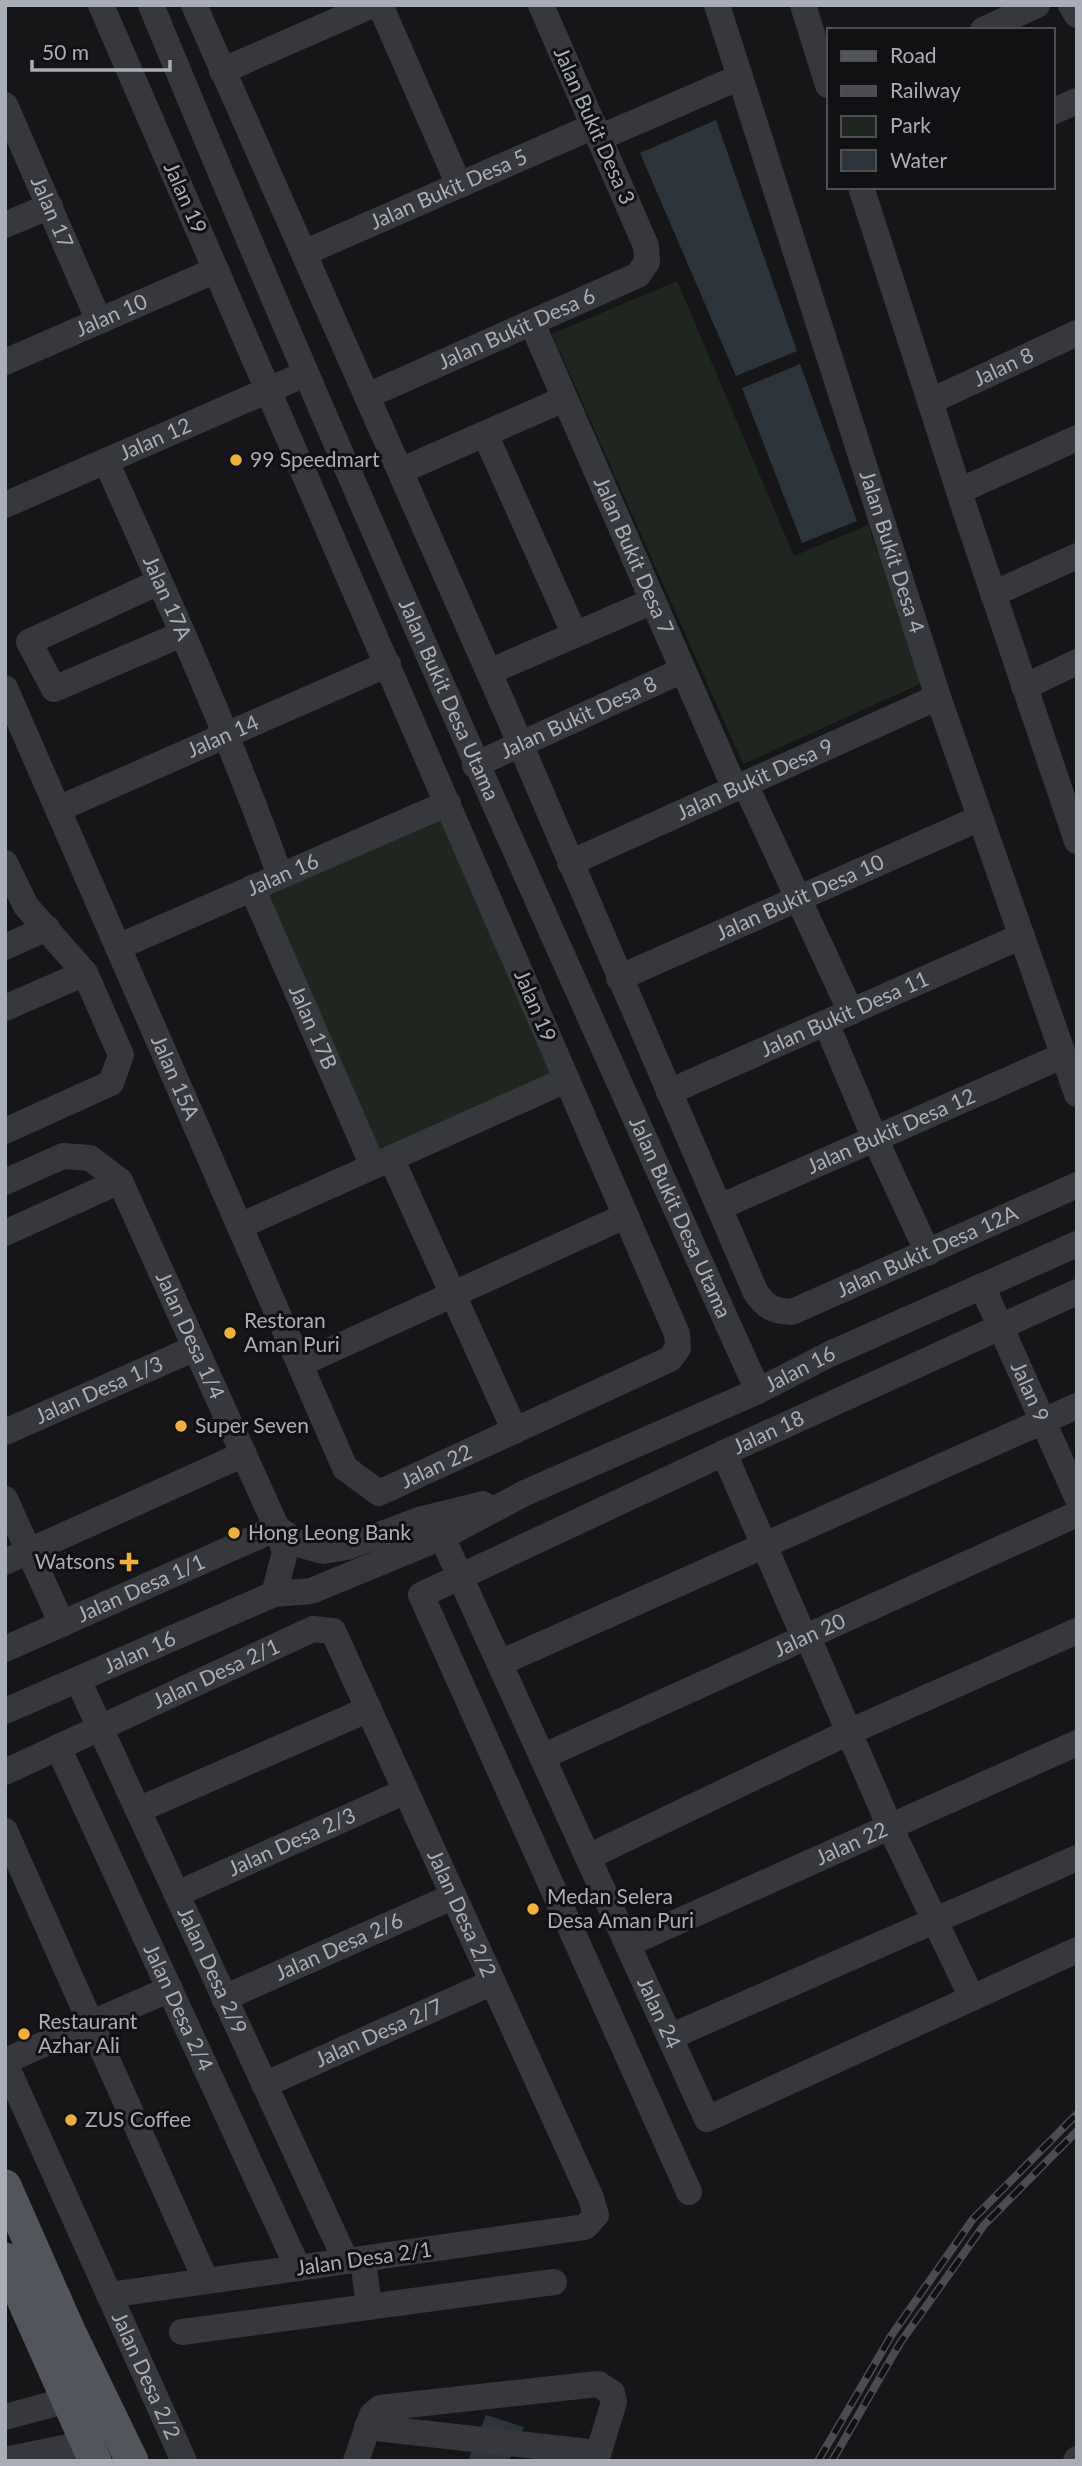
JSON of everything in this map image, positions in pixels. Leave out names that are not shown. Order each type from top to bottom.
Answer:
[{"type":"main road","points":[[5,2186],[69,2331],[132,2461]]},
{"type":"main road","points":[[5,2259],[91,2452]]},
{"type":"street","name":"Jalan 19","points":[[101,5],[677,1334],[678,1348]]},
{"type":"street","name":"Jalan Bukit Desa Utama","points":[[151,5],[305,374],[475,765],[758,1391]]},
{"type":"street","name":"Jalan Bukit Desa Utama","points":[[194,5],[489,672],[755,1291],[763,1304],[776,1311]]},
{"type":"street","points":[[222,71],[372,5]]},
{"type":"street","points":[[380,5],[459,185]]},
{"type":"street","name":"Jalan Bukit Desa 3","points":[[541,5],[646,246]]},
{"type":"street","name":"Jalan Bukit Desa 4","points":[[717,5],[939,697],[1077,1094]]},
{"type":"street","points":[[803,5],[827,82]]},
{"type":"street","points":[[987,28],[1037,5]]},
{"type":"street","points":[[1071,5],[1077,15]]},
{"type":"street","name":"Jalan Bukit Desa 5","points":[[304,253],[459,185],[740,77]]},
{"type":"street","points":[[1054,111],[1077,101]]},
{"type":"street","name":"Jalan 17","points":[[5,105],[99,321]]},
{"type":"street","points":[[869,190],[958,491],[1024,687],[1068,787],[1077,841]]},
{"type":"street","points":[[5,225],[50,206]]},
{"type":"street","name":"Jalan Bukit Desa 6","points":[[367,396],[638,275],[647,262],[646,246]]},
{"type":"street","name":"Jalan 10","points":[[5,362],[216,270]]},
{"type":"street","name":"Jalan Bukit Desa 7","points":[[532,323],[683,670],[798,899],[851,1012]]},
{"type":"street","name":"Jalan 8","points":[[931,401],[1077,333]]},
{"type":"street","name":"Jalan 12","points":[[5,505],[305,374]]},
{"type":"street","points":[[400,471],[564,399]]},
{"type":"street","points":[[485,433],[575,635]]},
{"type":"street","points":[[958,491],[1077,438]]},
{"type":"street","name":"Jalan 17A","points":[[106,461],[227,736],[280,876]]},
{"type":"street","points":[[993,594],[1077,556]]},
{"type":"street","points":[[159,582],[29,642],[54,689],[182,634]]},
{"type":"street","points":[[489,672],[653,601]]},
{"type":"street","points":[[1024,687],[1077,662]]},
{"type":"street","name":"Jalan 14","points":[[58,809],[388,664]]},
{"type":"street","name":"Jalan Bukit Desa 8","points":[[475,765],[683,670]]},
{"type":"street","name":"Jalan 15A","points":[[5,688],[345,1468]]},
{"type":"street","name":"Jalan Bukit Desa 9","points":[[570,863],[939,697]]},
{"type":"street","name":"Jalan 16","points":[[118,947],[448,803]]},
{"type":"street","name":"Jalan Bukit Desa 10","points":[[619,978],[980,818]]},
{"type":"street","points":[[5,863],[26,906],[85,973],[121,1055],[110,1083],[5,1131]]},
{"type":"street","name":"Jalan 17B","points":[[252,888],[382,1162],[453,1294],[514,1431]]},
{"type":"street","points":[[5,947],[47,928]]},
{"type":"street","name":"Jalan Bukit Desa 11","points":[[669,1092],[1022,936]]},
{"type":"street","points":[[5,1008],[85,973]]},
{"type":"street","points":[[826,1023],[875,1139],[928,1253]]},
{"type":"street","name":"Jalan Bukit Desa 12","points":[[720,1207],[1062,1056]]},
{"type":"street","points":[[240,1226],[566,1080]]},
{"type":"street","points":[[5,1182],[63,1156],[90,1158],[120,1181],[5,1233]]},
{"type":"street","name":"Jalan Desa 1/4","points":[[120,1181],[277,1528]]},
{"type":"street","name":"Jalan Bukit Desa 12A","points":[[776,1311],[792,1312],[1077,1185]]},
{"type":"street","points":[[300,1364],[625,1216]]},
{"type":"street","name":"Jalan 16","points":[[5,1712],[274,1594],[311,1591],[442,1537],[525,1493],[758,1391],[830,1354],[1077,1244]]},
{"type":"street","name":"Jalan 9","points":[[982,1286],[1077,1497]]},
{"type":"street","name":"Jalan 18","points":[[689,2192],[421,1595],[1077,1292]]},
{"type":"street","name":"Jalan Desa 1/3","points":[[5,1433],[195,1348]]},
{"type":"street","name":"Jalan 22","points":[[345,1468],[379,1493],[670,1359],[678,1348]]},
{"type":"street","points":[[500,1664],[1077,1406]]},
{"type":"street","points":[[724,1453],[890,1826],[972,1998]]},
{"type":"street","points":[[17,1556],[244,1454]]},
{"type":"street","name":"Jalan 16","points":[[277,1528],[301,1545],[323,1551],[347,1547],[422,1519],[525,1493]]},
{"type":"street","points":[[5,1499],[17,1556],[62,1624]]},
{"type":"street","name":"Jalan 20","points":[[542,1757],[1077,1514]]},
{"type":"street","points":[[274,1594],[285,1552],[277,1528]]},
{"type":"street","name":"Jalan Desa 1/1","points":[[5,1649],[277,1528]]},
{"type":"street","name":"Jalan 24","points":[[442,1537],[707,2119],[1077,1950]]},
{"type":"street","name":"Jalan Desa 2/1","points":[[100,1728],[313,1629],[333,1631]]},
{"type":"street","points":[[588,1857],[849,1732],[1077,1630]]},
{"type":"street","name":"Jalan Desa 2/2","points":[[333,1631],[592,2198]]},
{"type":"street","name":"Jalan Desa 2/9","points":[[78,1680],[264,2085],[354,2260],[369,2307]]},
{"type":"street","points":[[138,1810],[369,1709]]},
{"type":"street","points":[[5,1772],[100,1728]]},
{"type":"street","name":"Jalan 22","points":[[628,1944],[1077,1743]]},
{"type":"street","name":"Jalan Desa 2/4","points":[[58,1747],[298,2268]]},
{"type":"street","name":"Jalan Desa 2/3","points":[[177,1894],[407,1791]]},
{"type":"street","points":[[5,1832],[206,2281]]},
{"type":"street","points":[[670,2037],[1077,1858]]},
{"type":"street","name":"Jalan Desa 2/6","points":[[224,1998],[454,1895]]},
{"type":"street","name":"Jalan Desa 2/7","points":[[264,2085],[493,1982]]},
{"type":"street","points":[[5,2062],[170,1989]]},
{"type":"street","name":"Jalan Desa 2/2","points":[[5,2062],[184,2461]]},
{"type":"street","name":"Jalan Desa 2/1","points":[[109,2295],[585,2227],[596,2215],[592,2198]]},
{"type":"street","points":[[183,2332],[554,2282]]},
{"type":"street","points":[[356,2461],[372,2415],[380,2408],[598,2384],[612,2393],[614,2402],[597,2457],[368,2427]]},
{"type":"street","points":[[5,2417],[68,2400]]},
{"type":"street","points":[[5,2460],[91,2452]]},
{"type":"green space","points":[[677,281],[794,556],[868,525],[922,683],[743,764],[552,334]]},
{"type":"green space","points":[[448,803],[566,1080],[373,1166],[252,888]]},
{"type":"water","points":[[716,120],[797,351],[736,376],[640,153]]},
{"type":"water","points":[[800,364],[857,521],[802,543],[742,388]]},
{"type":"water","points":[[486,2415],[524,2427],[509,2461],[468,2461]]},
{"type":"railway","points":[[818,2461],[891,2336],[973,2219],[1077,2114]]},
{"type":"railway","points":[[832,2461],[900,2343],[984,2225],[1077,2131]]},
{"type":"place","name":"99 Speedmart","points":[[236,460]]},
{"type":"place","name":"Restoran Aman Puri","points":[[230,1333]]},
{"type":"place","name":"Super Seven","points":[[181,1426]]},
{"type":"place","name":"Hong Leong Bank","points":[[234,1533]]},
{"type":"place","name":"Watsons","points":[[129,1562]]},
{"type":"place","name":"Medan Selera Desa Aman Puri","points":[[533,1909]]},
{"type":"place","name":"Restaurant Azhar Ali","points":[[24,2034]]},
{"type":"place","name":"ZUS Coffee","points":[[71,2120]]}]
